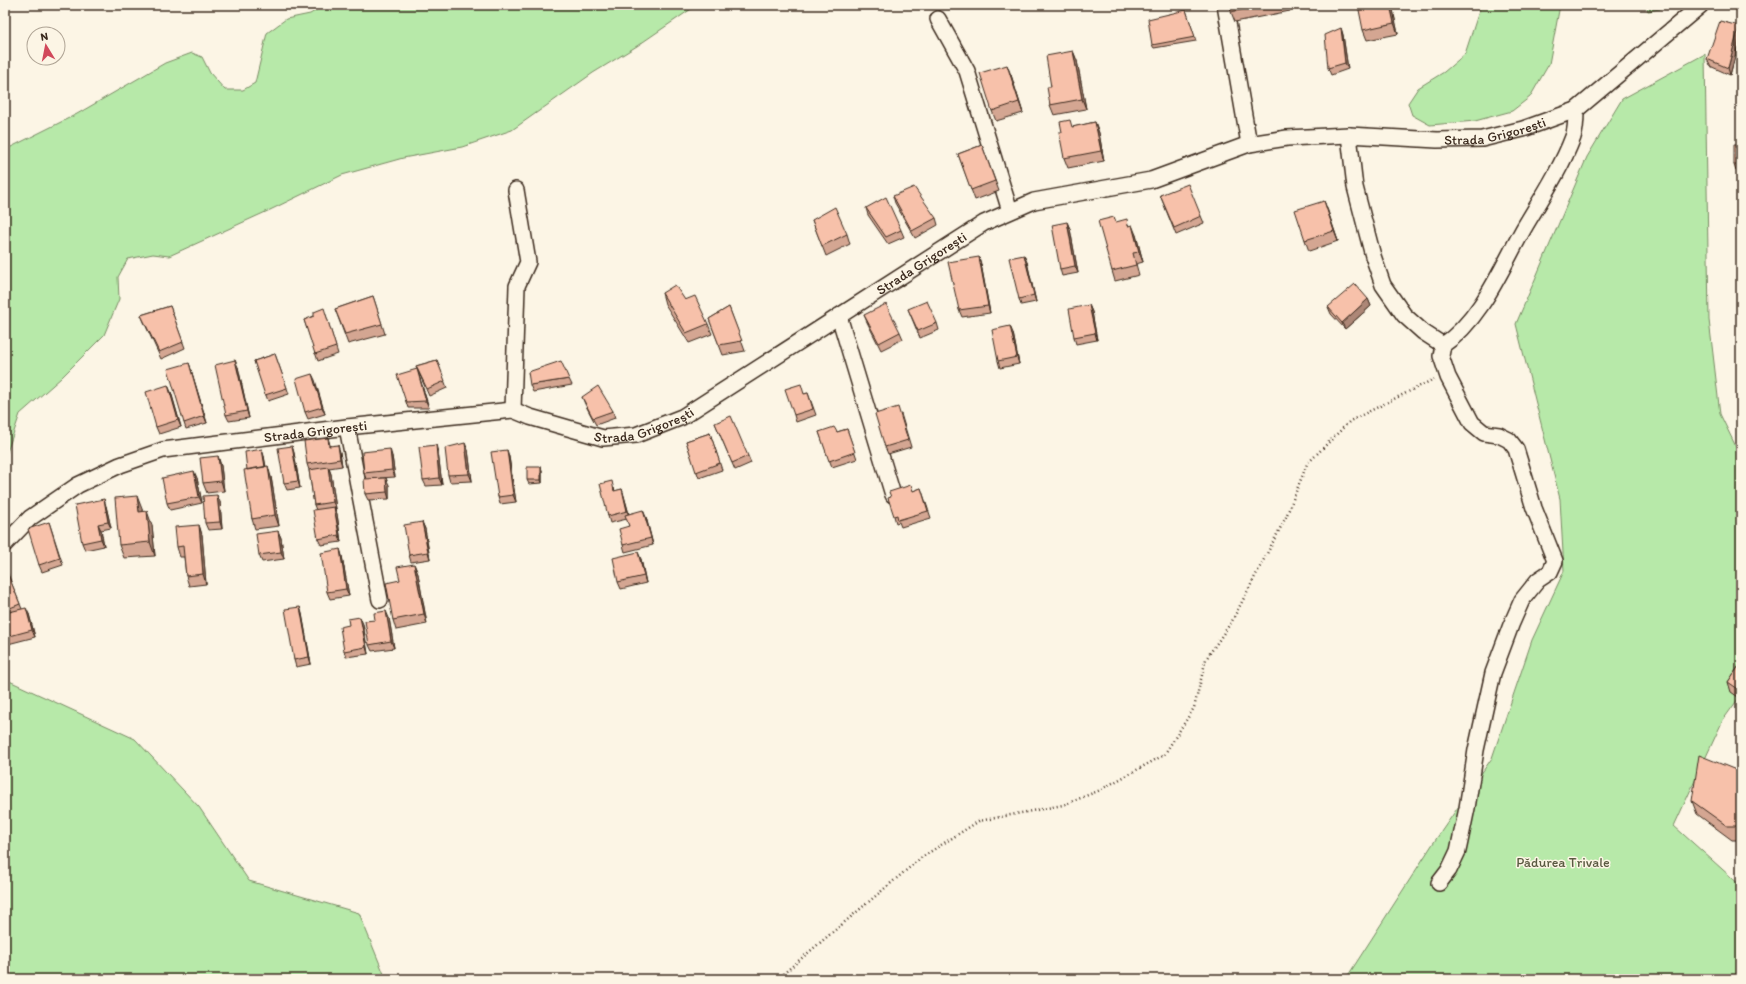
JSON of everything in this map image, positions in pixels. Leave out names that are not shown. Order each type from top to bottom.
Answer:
[{"type":"street","points":[[1225,5],[1249,144]]},
{"type":"street","name":"Strada Grigorești","points":[[5,544],[30,518],[78,485],[120,465],[163,450],[347,427],[513,410],[530,417],[603,438],[636,435],[682,417],[984,223],[1034,201],[1151,180],[1249,144],[1287,138],[1349,135],[1437,140],[1482,138],[1523,129],[1576,110],[1701,5]]},
{"type":"street","points":[[938,19],[967,71],[1010,211]]},
{"type":"street","points":[[1439,883],[1449,870],[1458,852],[1467,808],[1476,750],[1493,674],[1522,600],[1538,580],[1550,572],[1555,561],[1534,508],[1516,449],[1509,440],[1499,435],[1484,433],[1472,423],[1446,373],[1441,356],[1443,345],[1456,336],[1470,320],[1485,298],[1552,180],[1574,136],[1576,110]]},
{"type":"street","points":[[1349,135],[1355,187],[1373,256],[1383,286],[1404,315],[1423,332],[1443,345]]},
{"type":"street","points":[[513,410],[517,286],[528,262],[516,190]]},
{"type":"street","points":[[839,316],[892,496]]},
{"type":"street","points":[[347,427],[380,600]]},
{"type":"path","points":[[777,979],[922,857],[979,821],[1063,805],[1098,790],[1164,755],[1194,708],[1206,659],[1232,621],[1283,523],[1307,464],[1350,420],[1446,373]]},
{"type":"green space","points":[[325,5],[697,5],[637,46],[593,73],[512,130],[462,147],[403,158],[342,175],[169,256],[153,254],[128,259],[118,277],[119,299],[104,335],[61,378],[20,414],[5,458],[5,150],[77,114],[165,63],[192,53],[202,57],[210,73],[225,90],[243,90],[255,83],[267,33],[286,19],[310,14]]},
{"type":"green space","points":[[1481,5],[1560,5],[1549,64],[1530,97],[1512,111],[1475,121],[1430,125],[1412,115],[1408,103],[1418,88],[1444,72],[1465,54]]},
{"type":"green space","points":[[1646,5],[1665,5],[1660,9],[1648,11]]},
{"type":"green space","name":"Pădurea Trivale","points":[[1705,54],[1709,320],[1720,414],[1741,457],[1741,695],[1723,720],[1674,826],[1741,886],[1741,979],[1341,979],[1349,974],[1432,845],[1492,758],[1532,640],[1564,571],[1560,499],[1516,324],[1587,157],[1622,99]]},
{"type":"green space","points":[[5,679],[135,739],[199,807],[249,881],[359,913],[386,979],[5,979]]},
{"type":"building","points":[[1230,5],[1264,5],[1231,12]]},
{"type":"building","points":[[1358,5],[1390,5],[1394,23],[1363,30]]},
{"type":"building","points":[[1186,10],[1195,37],[1152,45],[1148,19]]},
{"type":"building","points":[[1741,20],[1741,51],[1737,52]]},
{"type":"building","points":[[1720,21],[1739,26],[1728,68],[1707,59]]},
{"type":"building","points":[[1341,28],[1345,63],[1328,68],[1325,35]]},
{"type":"building","points":[[1073,51],[1082,99],[1050,105],[1047,87],[1051,87],[1046,56]]},
{"type":"building","points":[[1007,65],[1019,102],[992,111],[980,73]]},
{"type":"building","points":[[1070,120],[1072,127],[1095,122],[1101,151],[1064,158],[1059,132],[1062,132],[1060,122]]},
{"type":"building","points":[[1734,144],[1741,144],[1741,165],[1734,165]]},
{"type":"building","points":[[982,145],[995,181],[971,190],[958,154]]},
{"type":"building","points":[[1188,184],[1201,216],[1174,228],[1160,195]]},
{"type":"building","points":[[914,187],[936,218],[912,231],[893,196]]},
{"type":"building","points":[[886,197],[901,230],[886,237],[866,208]]},
{"type":"building","points":[[1324,201],[1334,231],[1305,240],[1295,210]]},
{"type":"building","points":[[835,207],[847,234],[822,246],[812,220]]},
{"type":"building","points":[[1114,217],[1116,222],[1127,219],[1128,226],[1132,225],[1139,252],[1133,253],[1136,265],[1112,271],[1098,221]]},
{"type":"building","points":[[1067,222],[1075,266],[1060,269],[1052,225]]},
{"type":"building","points":[[1024,255],[1034,295],[1019,299],[1009,258]]},
{"type":"building","points":[[979,257],[988,306],[959,310],[948,262]]},
{"type":"building","points":[[1355,284],[1368,299],[1342,323],[1328,307]]},
{"type":"building","points":[[675,285],[685,300],[695,296],[708,324],[686,333],[662,293]]},
{"type":"building","points":[[373,296],[382,324],[345,334],[335,309]]},
{"type":"building","points":[[927,301],[937,323],[918,331],[908,309]]},
{"type":"building","points":[[886,304],[900,332],[879,343],[864,315]]},
{"type":"building","points":[[1089,305],[1095,333],[1074,337],[1069,309]]},
{"type":"building","points":[[170,306],[183,342],[159,352],[141,315]]},
{"type":"building","points":[[729,307],[742,341],[719,345],[709,319]]},
{"type":"building","points":[[324,308],[336,347],[315,354],[304,320],[314,316],[314,312]]},
{"type":"building","points":[[1010,326],[1017,357],[998,361],[992,330]]},
{"type":"building","points":[[275,354],[287,388],[265,395],[254,361]]},
{"type":"building","points":[[235,360],[247,411],[226,415],[215,365]]},
{"type":"building","points":[[437,360],[445,381],[427,389],[416,366]]},
{"type":"building","points":[[561,361],[569,379],[530,385],[528,372]]},
{"type":"building","points":[[189,363],[204,416],[184,423],[168,369]]},
{"type":"building","points":[[417,369],[426,401],[406,402],[397,375]]},
{"type":"building","points":[[312,374],[322,407],[305,412],[296,379]]},
{"type":"building","points":[[801,384],[804,394],[808,393],[813,409],[794,415],[785,389]]},
{"type":"building","points":[[168,385],[178,420],[156,427],[146,392]]},
{"type":"building","points":[[598,386],[613,411],[593,418],[582,397]]},
{"type":"building","points":[[898,407],[908,440],[885,447],[875,414]]},
{"type":"building","points":[[731,416],[748,456],[732,463],[715,423]]},
{"type":"building","points":[[834,427],[837,432],[847,429],[855,452],[829,461],[819,432]]},
{"type":"building","points":[[710,433],[720,463],[696,472],[686,441]]},
{"type":"building","points":[[328,438],[329,446],[338,445],[340,459],[307,464],[304,441]]},
{"type":"building","points":[[465,443],[469,474],[448,475],[445,448]]},
{"type":"building","points":[[436,445],[439,478],[423,480],[419,447]]},
{"type":"building","points":[[292,446],[298,481],[284,483],[278,448]]},
{"type":"building","points":[[262,449],[265,467],[247,470],[245,452]]},
{"type":"building","points":[[390,449],[392,470],[364,473],[362,452]]},
{"type":"building","points":[[507,450],[513,495],[498,497],[491,452]]},
{"type":"building","points":[[218,456],[221,481],[203,483],[200,458]]},
{"type":"building","points":[[268,466],[275,515],[252,519],[244,470]]},
{"type":"building","points":[[328,467],[333,502],[314,505],[309,470]]},
{"type":"building","points":[[527,467],[541,467],[541,480],[527,480]]},
{"type":"building","points":[[194,471],[199,497],[167,503],[162,478]]},
{"type":"building","points":[[386,478],[387,492],[365,494],[364,479]]},
{"type":"building","points":[[612,481],[614,491],[622,489],[627,511],[608,516],[600,484]]},
{"type":"building","points":[[911,485],[913,491],[921,488],[928,511],[898,520],[897,515],[894,516],[888,498],[891,497],[889,492]]},
{"type":"building","points":[[217,495],[220,522],[205,523],[203,496]]},
{"type":"building","points":[[137,496],[139,512],[147,511],[150,542],[119,545],[115,498]]},
{"type":"building","points":[[104,499],[108,522],[98,524],[101,539],[82,543],[75,505]]},
{"type":"building","points":[[334,507],[339,535],[318,539],[313,510]]},
{"type":"building","points":[[643,510],[651,538],[623,545],[619,529],[629,526],[625,515]]},
{"type":"building","points":[[49,522],[60,558],[39,565],[28,529]]},
{"type":"building","points":[[422,522],[428,552],[409,555],[404,525]]},
{"type":"building","points":[[199,525],[203,574],[186,576],[183,546],[177,547],[175,527]]},
{"type":"building","points":[[278,531],[281,552],[259,555],[256,534]]},
{"type":"building","points":[[340,549],[346,589],[327,592],[321,553]]},
{"type":"building","points":[[638,552],[644,576],[618,582],[613,558]]},
{"type":"building","points":[[414,564],[424,614],[393,620],[386,583],[400,580],[397,567]]},
{"type":"building","points":[[7,572],[20,604],[5,610],[5,573]]},
{"type":"building","points":[[300,607],[309,657],[294,660],[285,609]]},
{"type":"building","points":[[26,608],[32,630],[6,637],[5,613]]},
{"type":"building","points":[[386,611],[391,641],[369,645],[365,621],[375,620],[374,613]]},
{"type":"building","points":[[360,617],[366,647],[344,651],[340,627],[349,625],[348,619]]},
{"type":"building","points":[[1741,663],[1741,691],[1728,682]]},
{"type":"building","points":[[1699,755],[1741,772],[1741,826],[1727,826],[1692,801]]}]
